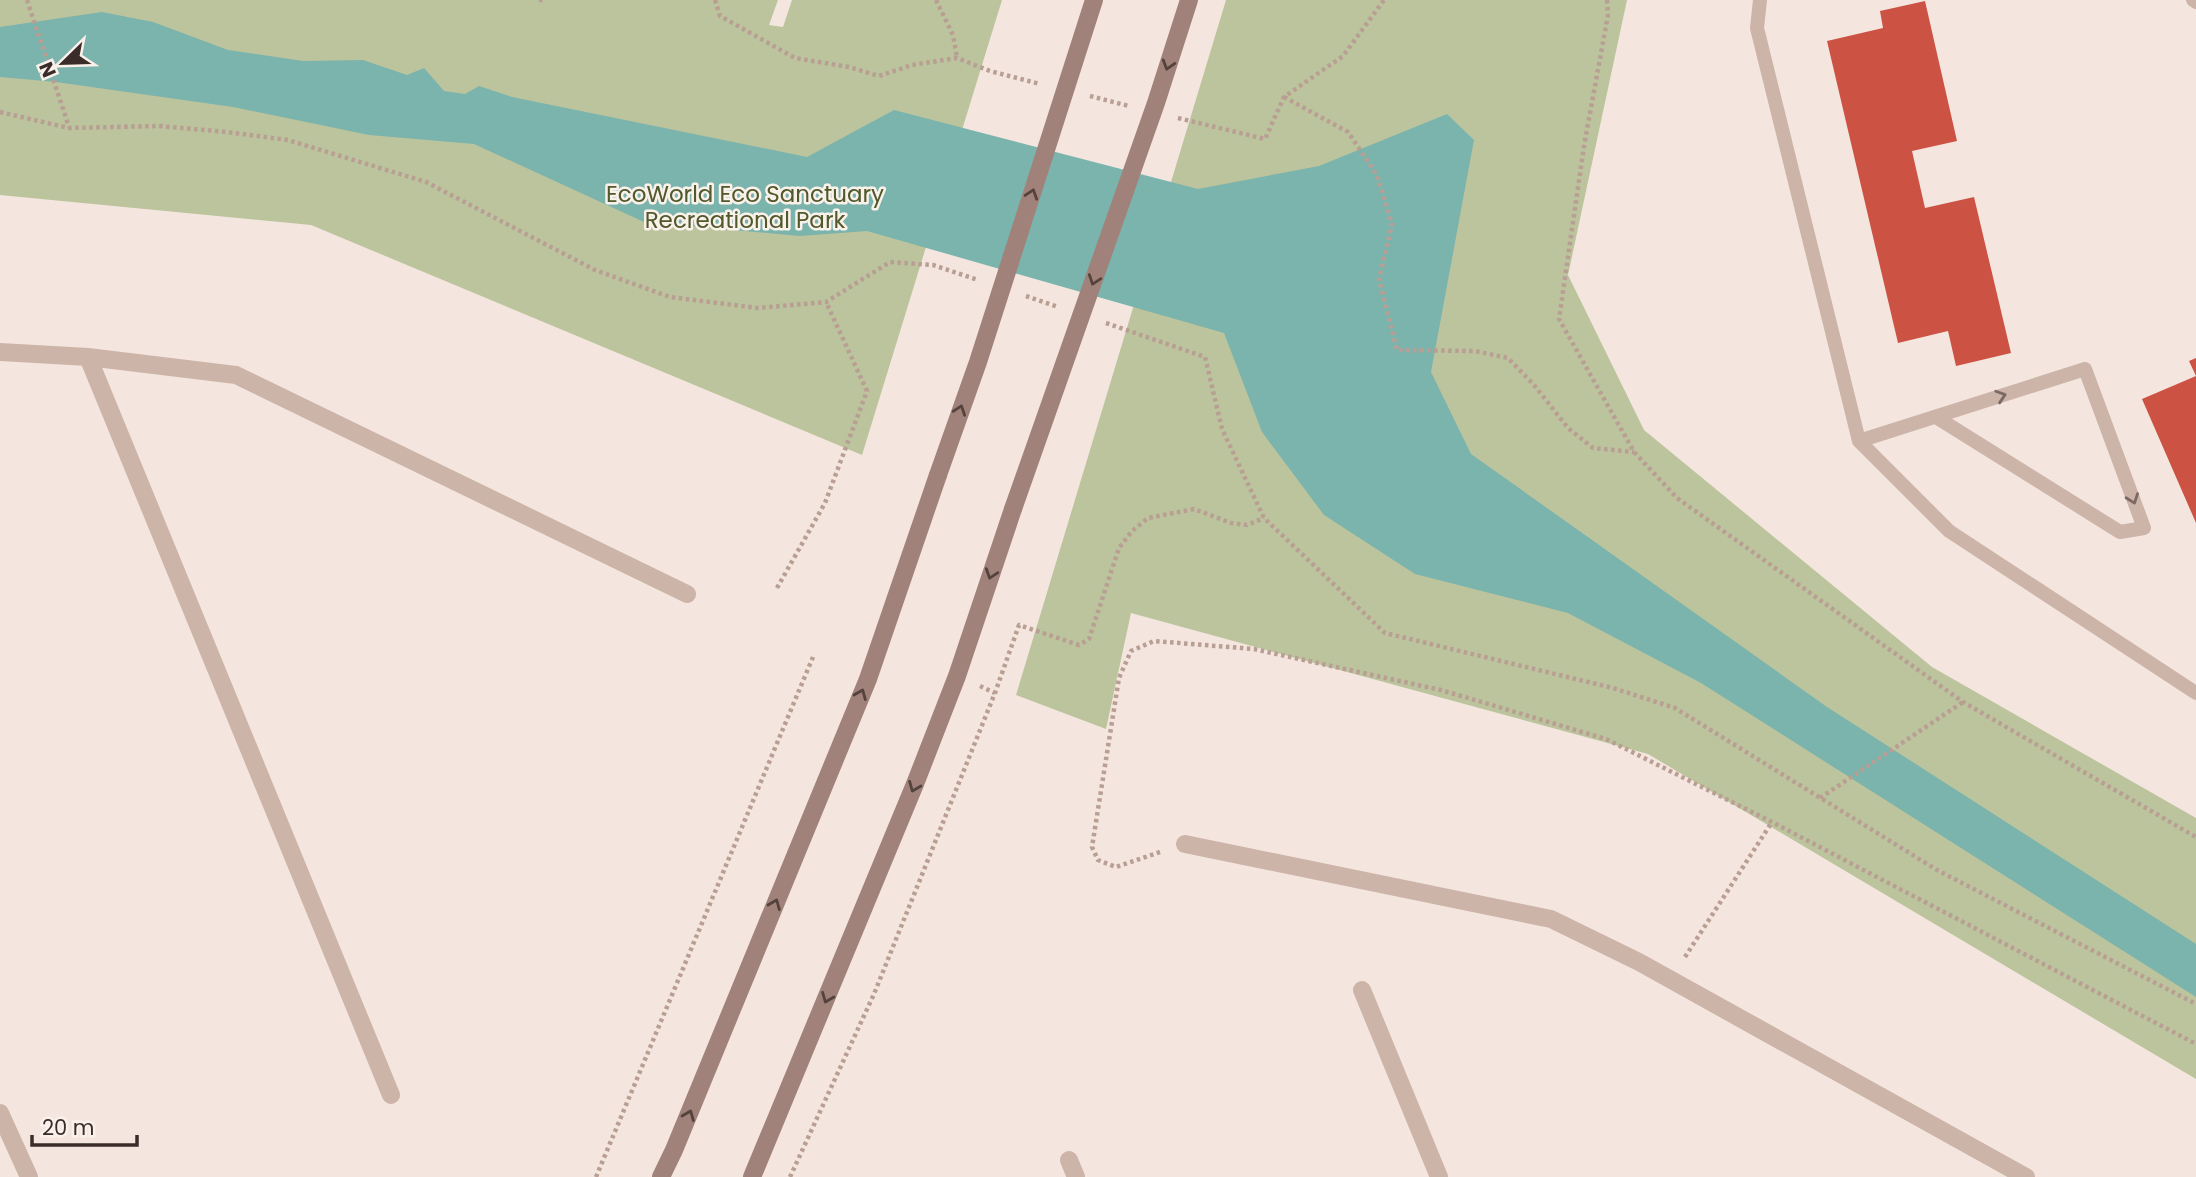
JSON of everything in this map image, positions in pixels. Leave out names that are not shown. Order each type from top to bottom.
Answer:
[{"type":"main road","points":[[661,1177],[867,679],[978,362],[1094,0]]},
{"type":"main road","points":[[752,1177],[957,676],[1147,129],[1189,0]]},
{"type":"street","points":[[0,352],[88,358],[236,375],[687,594]]},
{"type":"street","points":[[88,358],[391,1094]]},
{"type":"street","points":[[1185,844],[1550,919],[1670,980],[2026,1177]]},
{"type":"street","points":[[1362,990],[1439,1177]]},
{"type":"street","points":[[0,1114],[29,1177]]},
{"type":"lane","points":[[1760,0],[1757,28],[1859,441],[1949,531],[2196,693]]},
{"type":"lane","points":[[1859,441],[2085,369],[2144,528],[2120,531],[1936,417]]},
{"type":"path","points":[[27,0],[69,128]]},
{"type":"path","points":[[539,0],[546,0]]},
{"type":"path","points":[[936,0],[953,35],[957,58]]},
{"type":"path","points":[[1607,0],[1608,15],[1584,146],[1559,319],[1634,452],[1677,498],[1963,702],[2196,837]]},
{"type":"path","points":[[1284,97],[1348,132],[1377,175],[1392,224],[1379,279],[1397,350],[1475,351],[1508,358],[1534,385],[1568,428],[1593,448],[1634,452]]},
{"type":"path","points":[[0,112],[69,128],[159,126],[289,140],[426,182],[595,270],[670,297],[758,308],[826,302],[890,262],[933,265],[985,282]]},
{"type":"path","points":[[1023,295],[1062,308]]},
{"type":"path","points":[[777,588],[825,503],[867,391],[826,302]]},
{"type":"path","points":[[1101,321],[1205,357],[1222,429],[1264,517],[1385,633],[1613,688],[1675,708],[1937,870],[2196,1004]]},
{"type":"path","points":[[790,1177],[874,994],[995,693],[1019,625],[1079,645],[1089,639],[1119,548],[1132,531],[1148,518],[1194,509],[1231,523],[1247,525],[1264,517]]},
{"type":"path","points":[[1185,844],[1116,867],[1098,860],[1092,847],[1119,678],[1131,651],[1154,641],[1254,649],[1441,690],[1606,739],[1772,822],[2196,1044]]},
{"type":"path","points":[[596,1177],[813,657]]},
{"type":"path","points":[[1820,798],[1963,702]]},
{"type":"path","points":[[1670,980],[1772,822]]},
{"type":"green space","name":"EcoWorld Eco Sanctuary Recreational Park","points":[[0,0],[778,0],[769,25],[783,27],[792,0],[1002,0],[862,455],[311,225],[0,195]]},
{"type":"green space","points":[[1226,0],[1627,0],[1568,275],[1644,430],[1932,667],[2196,818],[2196,1079],[1648,754],[1131,613],[1106,729],[1016,695]]},
{"type":"water","points":[[102,12],[153,22],[228,50],[303,61],[363,60],[407,75],[424,68],[444,91],[465,94],[479,86],[512,97],[807,157],[894,110],[1198,189],[1319,166],[1447,114],[1474,140],[1431,372],[1471,454],[1827,707],[2196,944],[2196,997],[1701,683],[1568,613],[1415,574],[1324,515],[1262,432],[1224,333],[867,231],[800,236],[644,222],[474,144],[369,135],[233,107],[56,82],[0,77],[0,27]]},
{"type":"building","points":[[1925,1],[1957,141],[1912,151],[1925,208],[1974,197],[2011,353],[1956,366],[1948,331],[1898,343],[1827,41],[1883,28],[1880,11]]},
{"type":"building","points":[[2196,358],[2196,376],[2189,361]]},
{"type":"building","points":[[2196,376],[2196,523],[2142,399]]}]
